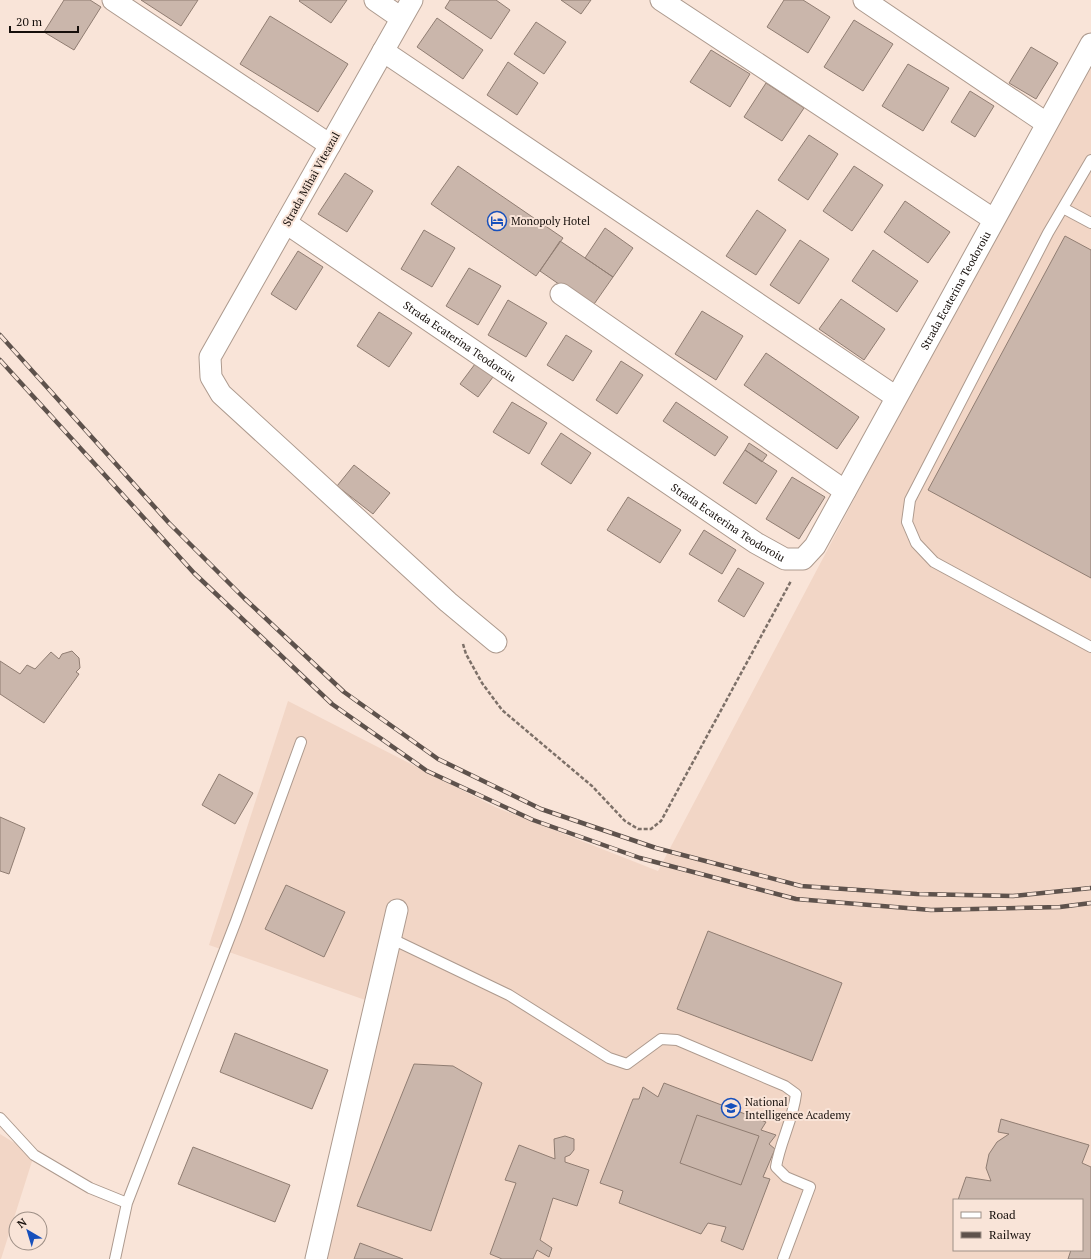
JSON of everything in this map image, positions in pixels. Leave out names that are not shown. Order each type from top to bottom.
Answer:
[{"type":"street","points":[[113,0],[330,145]]},
{"type":"street","points":[[375,0],[402,18]]},
{"type":"street","name":"Strada Mihai Viteazul","points":[[412,0],[210,357],[211,377],[221,394],[448,602],[496,642]]},
{"type":"street","points":[[661,0],[993,219]]},
{"type":"street","points":[[864,0],[1046,124]]},
{"type":"street","name":"Strada Ecaterina Teodoroiu","points":[[286,223],[756,543],[785,559],[803,559],[815,546],[993,219],[1091,44]]},
{"type":"street","points":[[383,51],[896,397]]},
{"type":"street","points":[[561,294],[845,491]]},
{"type":"street","points":[[316,1259],[397,910]]},
{"type":"lane","points":[[1091,160],[1063,208],[974,373],[910,500],[908,522],[916,543],[934,562],[1091,647]]},
{"type":"lane","points":[[1063,208],[1091,223]]},
{"type":"lane","points":[[115,1259],[127,1203],[236,921],[301,742]]},
{"type":"lane","points":[[390,938],[509,995],[608,1058],[627,1064],[661,1039],[677,1040],[786,1086],[796,1094],[794,1111],[778,1154],[776,1167],[786,1177],[810,1187],[783,1259]]},
{"type":"lane","points":[[0,1118],[34,1155],[90,1188],[127,1203]]},
{"type":"path","points":[[461,639],[466,654],[482,683],[502,710],[592,786],[625,821],[638,829],[651,829],[661,821],[803,559]]},
{"type":"shaded area","points":[[1089,54],[1091,55],[1091,1259],[315,1259],[368,1001],[209,945],[288,701],[495,807],[658,871]]},
{"type":"shaded area","points":[[0,1134],[34,1155],[16,1211],[8,1211],[8,1237],[0,1259]]},
{"type":"building","points":[[64,0],[90,0],[101,7],[74,50],[44,32]]},
{"type":"building","points":[[141,0],[198,0],[181,26]]},
{"type":"building","points":[[347,0],[331,23],[299,1]]},
{"type":"building","points":[[450,0],[496,0],[510,10],[491,39],[445,8]]},
{"type":"building","points":[[561,0],[591,0],[581,14]]},
{"type":"building","points":[[784,0],[803,0],[830,17],[808,53],[767,27]]},
{"type":"building","points":[[270,16],[348,64],[318,112],[240,64]]},
{"type":"building","points":[[437,18],[483,50],[463,79],[417,47]]},
{"type":"building","points":[[854,20],[893,44],[863,91],[824,67]]},
{"type":"building","points":[[536,22],[566,42],[544,74],[514,54]]},
{"type":"building","points":[[1031,47],[1058,63],[1036,99],[1009,83]]},
{"type":"building","points":[[711,50],[750,74],[730,107],[690,82]]},
{"type":"building","points":[[508,62],[538,83],[517,115],[487,95]]},
{"type":"building","points":[[908,64],[949,88],[923,131],[882,106]]},
{"type":"building","points":[[766,83],[804,108],[782,141],[744,117]]},
{"type":"building","points":[[970,91],[994,106],[975,137],[951,122]]},
{"type":"building","points":[[809,135],[838,154],[808,200],[778,180]]},
{"type":"building","name":"Monopoly Hotel","points":[[458,166],[563,238],[536,276],[431,204]]},
{"type":"building","points":[[854,166],[883,185],[852,231],[823,211]]},
{"type":"building","points":[[345,173],[373,191],[347,232],[318,214]]},
{"type":"building","points":[[905,201],[950,232],[928,263],[884,232]]},
{"type":"building","points":[[757,210],[786,230],[756,275],[726,256]]},
{"type":"building","points":[[605,228],[633,248],[613,277],[585,258]]},
{"type":"building","points":[[424,230],[455,248],[432,287],[401,269]]},
{"type":"building","points":[[1065,236],[1091,250],[1091,578],[928,490]]},
{"type":"building","points":[[800,240],[829,259],[799,304],[770,285]]},
{"type":"building","points":[[560,241],[613,277],[592,307],[540,271]]},
{"type":"building","points":[[873,250],[918,281],[897,312],[852,281]]},
{"type":"building","points":[[298,251],[323,267],[296,310],[271,294]]},
{"type":"building","points":[[469,268],[501,286],[478,325],[446,306]]},
{"type":"building","points":[[841,299],[885,329],[864,360],[819,329]]},
{"type":"building","points":[[508,300],[547,323],[526,357],[488,335]]},
{"type":"building","points":[[702,311],[743,336],[716,380],[675,354]]},
{"type":"building","points":[[379,312],[412,333],[389,367],[357,346]]},
{"type":"building","points":[[566,335],[592,351],[573,381],[547,365]]},
{"type":"building","points":[[766,353],[859,417],[837,449],[744,385]]},
{"type":"building","points":[[621,361],[643,375],[617,414],[596,400]]},
{"type":"building","points":[[475,364],[493,377],[478,397],[460,384]]},
{"type":"building","points":[[512,402],[547,423],[529,454],[493,432]]},
{"type":"building","points":[[676,402],[728,437],[715,456],[663,421]]},
{"type":"building","points":[[561,433],[591,453],[571,484],[541,464]]},
{"type":"building","points":[[749,443],[767,455],[762,462],[745,450]]},
{"type":"building","points":[[745,450],[777,471],[756,504],[723,483]]},
{"type":"building","points":[[354,465],[390,493],[373,514],[337,486]]},
{"type":"building","points":[[792,477],[825,497],[799,539],[766,519]]},
{"type":"building","points":[[628,497],[681,530],[660,563],[607,530]]},
{"type":"building","points":[[704,530],[736,550],[722,574],[689,554]]},
{"type":"building","points":[[738,568],[764,583],[744,617],[718,601]]},
{"type":"building","points":[[72,651],[79,658],[80,668],[76,672],[79,674],[44,723],[0,694],[0,661],[20,674],[27,665],[35,669],[51,652],[59,659],[62,654]]},
{"type":"building","points":[[219,774],[253,793],[235,824],[202,805]]},
{"type":"building","points":[[0,817],[25,828],[9,874],[0,871]]},
{"type":"building","points":[[286,885],[345,912],[324,957],[265,929]]},
{"type":"building","points":[[708,931],[842,983],[812,1061],[677,1009]]},
{"type":"building","points":[[235,1033],[328,1070],[312,1109],[220,1072]]},
{"type":"building","points":[[414,1064],[453,1066],[482,1083],[431,1231],[357,1206]]},
{"type":"building","points":[[664,1083],[766,1122],[761,1130],[776,1135],[769,1144],[775,1149],[763,1177],[770,1179],[743,1250],[721,1241],[726,1227],[708,1223],[701,1234],[619,1203],[623,1191],[600,1183],[633,1099],[639,1099],[643,1087],[658,1097]]},
{"type":"building","points":[[697,1115],[759,1136],[741,1185],[680,1163]]},
{"type":"building","points":[[1001,1119],[1089,1145],[1082,1163],[1091,1167],[1091,1259],[1068,1259],[1071,1251],[1083,1251],[1083,1199],[958,1199],[966,1177],[991,1181],[986,1168],[989,1154],[997,1142],[1009,1134],[998,1132]]},
{"type":"building","points":[[565,1136],[574,1139],[574,1150],[570,1155],[565,1157],[565,1162],[589,1170],[577,1206],[553,1198],[540,1240],[552,1248],[549,1257],[537,1250],[533,1259],[502,1259],[490,1254],[516,1183],[505,1180],[519,1145],[555,1159],[554,1139]]},
{"type":"building","points":[[193,1147],[290,1185],[275,1222],[178,1184]]},
{"type":"building","points":[[360,1243],[403,1259],[354,1259]]},
{"type":"railway","points":[[0,335],[169,523],[244,598],[344,692],[438,759],[541,809],[656,848],[801,886],[917,894],[1013,896],[1091,888]]},
{"type":"railway","points":[[0,360],[194,573],[332,704],[427,771],[533,820],[640,858],[796,899],[931,910],[1060,907],[1091,903]]},
{"type":"place","name":"Monopoly Hotel","points":[[497,221]]},
{"type":"place","name":"National Intelligence Academy","points":[[731,1108]]}]
